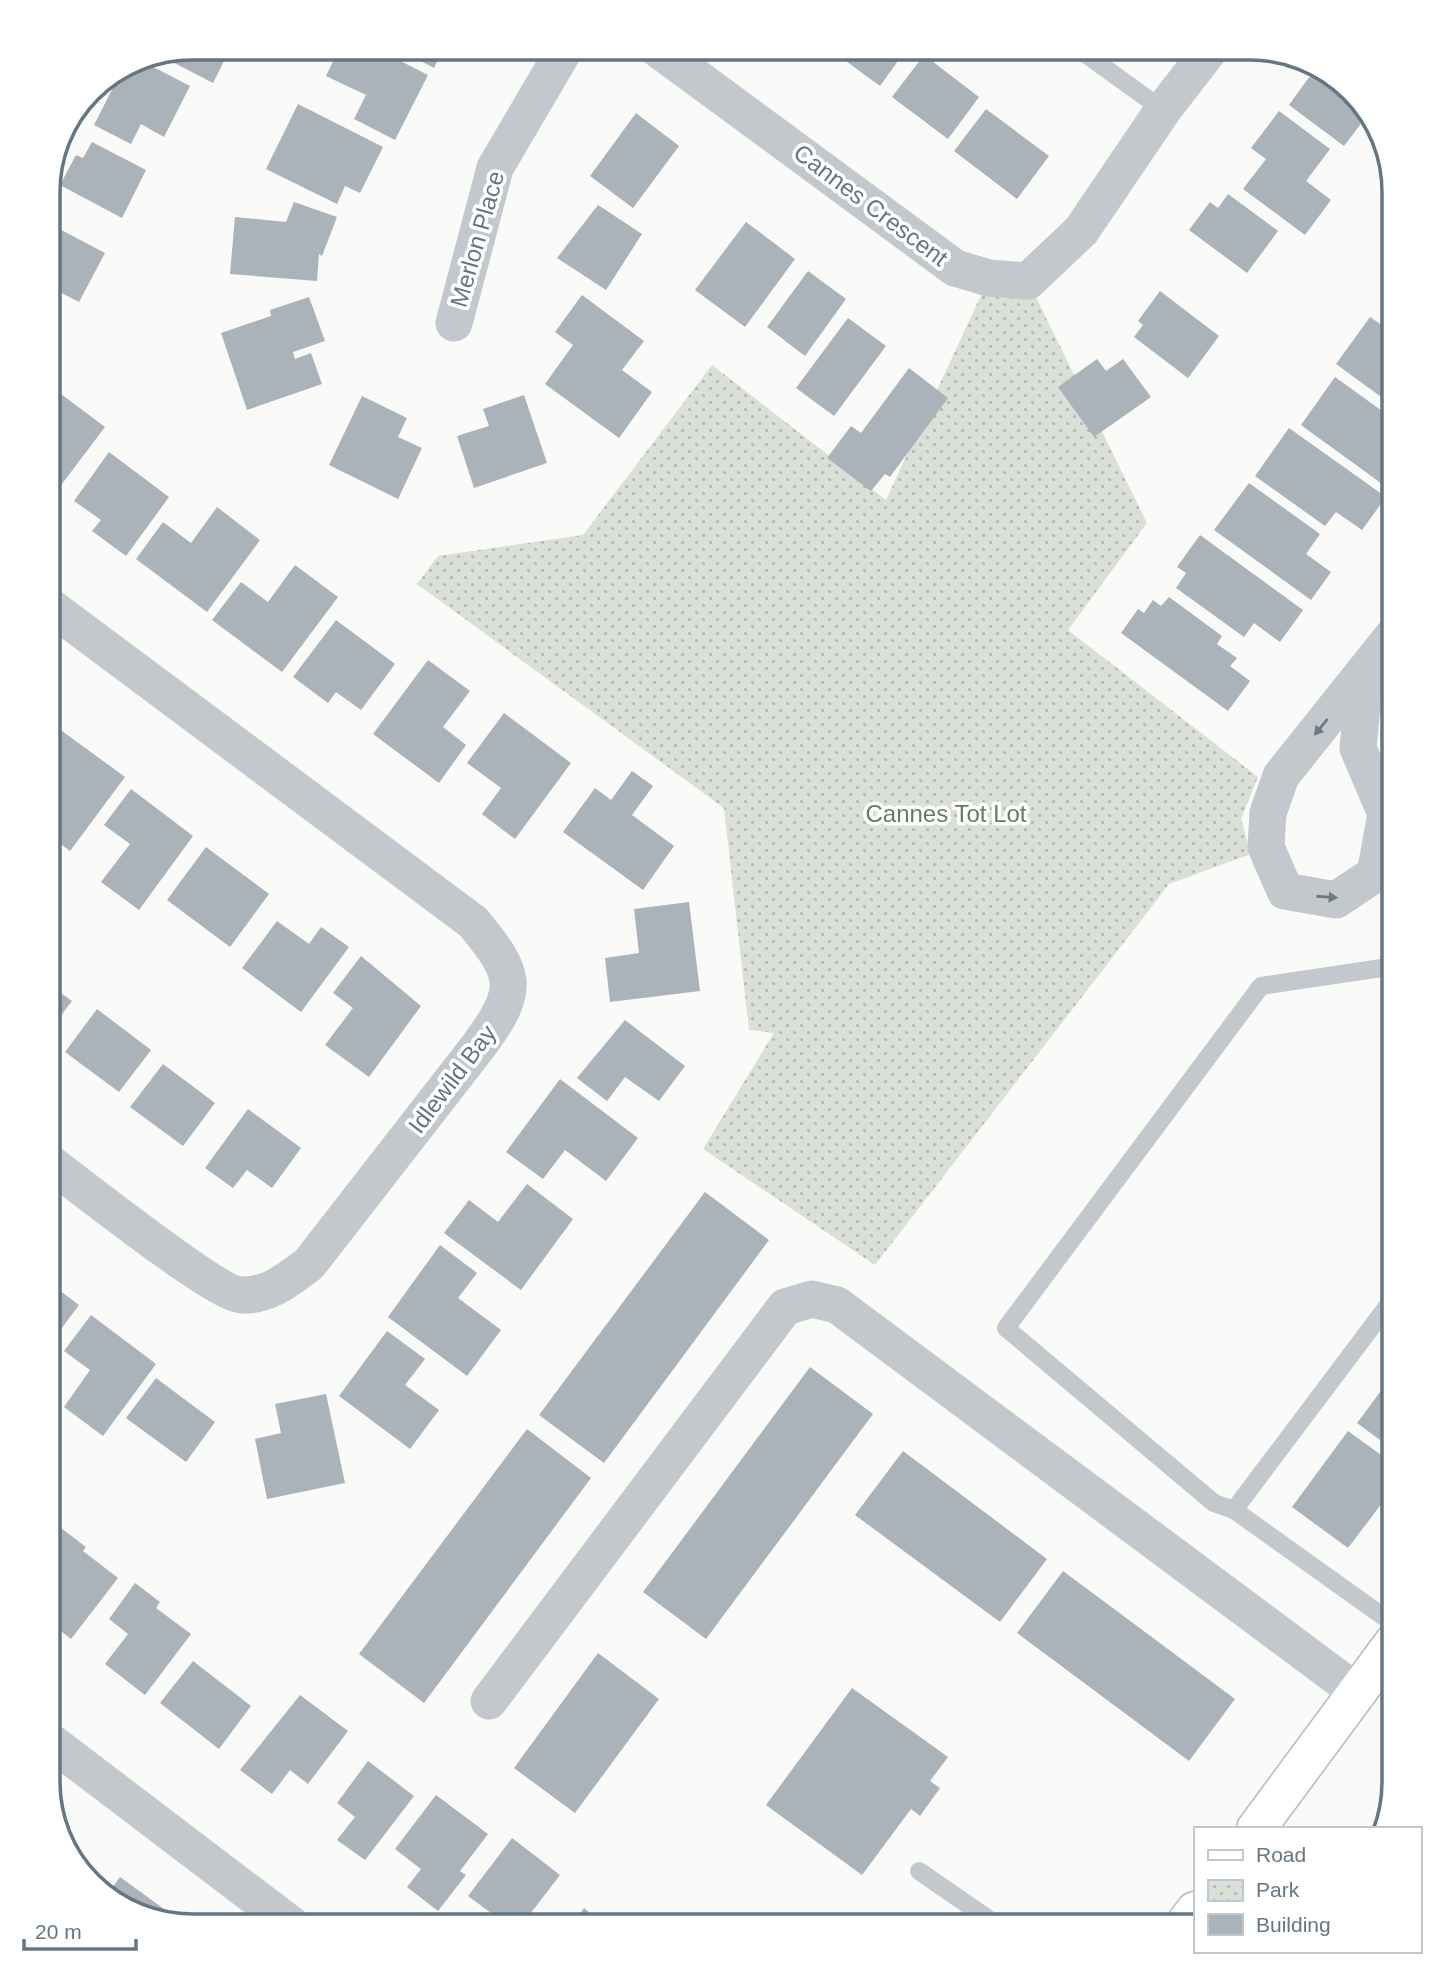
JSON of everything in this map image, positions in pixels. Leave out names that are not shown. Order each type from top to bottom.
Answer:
[{"type":"street","name":"Merlon Place","points":[[454,323],[495,167],[558,60]]},
{"type":"street","name":"Cannes Crescent","points":[[673,60],[955,268],[1011,281],[1028,281],[1081,231],[1163,110],[1202,60]]},
{"type":"street","name":"Idlewild Bay","points":[[60,615],[473,922],[493,947],[509,979],[503,1012],[480,1044],[310,1264],[276,1289],[240,1296],[198,1273],[60,1171]]},
{"type":"street","points":[[1382,651],[1281,776],[1268,813],[1266,847],[1284,891],[1336,900],[1375,874],[1382,836]]},
{"type":"street","points":[[1365,674],[1358,748],[1382,805]]},
{"type":"street","points":[[489,1701],[785,1307],[812,1299],[836,1305],[1357,1692]]},
{"type":"street","points":[[1257,1827],[1382,1658]]},
{"type":"street","points":[[60,1749],[276,1914]]},
{"type":"lane","points":[[1094,60],[1163,110]]},
{"type":"lane","points":[[1382,968],[1261,986],[1006,1328],[1214,1503],[1234,1510],[1382,1616]]},
{"type":"lane","points":[[1234,1510],[1382,1313]]},
{"type":"lane","points":[[919,1871],[981,1914]]},
{"type":"green space","name":"Cannes Tot Lot","points":[[989,278],[1028,281],[1147,523],[1068,630],[1258,777],[1241,819],[1251,854],[1169,884],[875,1265],[703,1149],[774,1033],[749,1030],[724,808],[417,584],[438,556],[583,535],[712,365],[886,500]]},
{"type":"building","points":[[224,60],[213,83],[171,61]]},
{"type":"building","points":[[334,60],[399,60],[428,75],[395,140],[354,119],[366,95],[326,76]]},
{"type":"building","points":[[419,60],[438,60],[434,68]]},
{"type":"building","points":[[845,60],[899,60],[880,86]]},
{"type":"building","points":[[920,60],[931,60],[979,97],[948,139],[892,97]]},
{"type":"building","points":[[152,66],[190,86],[164,137],[141,124],[131,144],[94,125],[115,84],[133,73]]},
{"type":"building","points":[[1311,75],[1344,98],[1362,122],[1344,146],[1289,105]]},
{"type":"building","points":[[298,104],[383,147],[360,193],[345,186],[337,204],[266,169]]},
{"type":"building","points":[[986,109],[1049,156],[1017,199],[954,151]]},
{"type":"building","points":[[1279,111],[1330,149],[1306,181],[1331,200],[1305,235],[1243,189],[1266,159],[1251,148]]},
{"type":"building","points":[[636,113],[679,146],[633,208],[590,176]]},
{"type":"building","points":[[92,142],[146,170],[122,218],[60,185],[76,155],[83,158]]},
{"type":"building","points":[[1228,194],[1278,231],[1247,273],[1189,230],[1210,202],[1218,208]]},
{"type":"building","points":[[294,202],[337,217],[322,256],[319,254],[317,281],[230,274],[235,217],[286,222]]},
{"type":"building","points":[[598,205],[642,234],[606,290],[557,258]]},
{"type":"building","points":[[746,222],[795,259],[745,327],[695,290]]},
{"type":"building","points":[[60,229],[105,253],[79,302],[60,292]]},
{"type":"building","points":[[808,271],[846,299],[805,356],[767,327]]},
{"type":"building","points":[[1160,291],[1219,336],[1188,378],[1134,337],[1143,325],[1138,321]]},
{"type":"building","points":[[582,295],[644,341],[622,370],[652,392],[619,438],[545,384],[573,345],[555,332]]},
{"type":"building","points":[[309,297],[325,341],[293,352],[295,359],[311,353],[322,384],[247,410],[221,333],[271,316],[270,310]]},
{"type":"building","points":[[1370,317],[1382,325],[1382,398],[1336,364]]},
{"type":"building","points":[[848,318],[886,346],[834,416],[796,388]]},
{"type":"building","points":[[1097,359],[1106,371],[1123,359],[1151,397],[1094,437],[1058,387]]},
{"type":"building","points":[[909,368],[948,398],[890,477],[885,474],[871,491],[827,458],[851,426],[861,433]]},
{"type":"building","points":[[1335,377],[1382,411],[1382,484],[1301,425]]},
{"type":"building","points":[[60,395],[105,427],[60,486]]},
{"type":"building","points":[[524,395],[547,463],[474,488],[457,436],[489,426],[483,409]]},
{"type":"building","points":[[362,396],[407,418],[398,437],[422,448],[398,499],[329,465]]},
{"type":"building","points":[[1289,428],[1382,494],[1382,502],[1362,530],[1336,512],[1325,526],[1255,476]]},
{"type":"building","points":[[109,452],[169,497],[126,556],[92,531],[101,520],[74,501]]},
{"type":"building","points":[[1249,483],[1320,534],[1306,554],[1331,572],[1311,600],[1214,530]]},
{"type":"building","points":[[217,507],[260,540],[207,612],[136,559],[163,522],[191,543]]},
{"type":"building","points":[[1200,535],[1303,610],[1280,642],[1254,623],[1244,637],[1176,588],[1186,573],[1177,567]]},
{"type":"building","points":[[295,565],[338,597],[282,672],[212,620],[241,582],[268,602]]},
{"type":"building","points":[[1169,597],[1222,636],[1217,644],[1237,658],[1230,666],[1250,681],[1228,711],[1121,633],[1138,609],[1144,613],[1153,600],[1161,606]]},
{"type":"building","points":[[336,620],[395,664],[361,710],[336,692],[328,703],[293,677]]},
{"type":"building","points":[[428,660],[470,691],[443,727],[466,745],[439,783],[373,734]]},
{"type":"building","points":[[504,713],[571,763],[515,839],[482,814],[501,788],[467,763]]},
{"type":"building","points":[[60,729],[125,777],[70,851],[60,844]]},
{"type":"building","points":[[632,771],[653,786],[632,815],[674,846],[643,890],[563,832],[595,788],[611,800]]},
{"type":"building","points":[[131,789],[193,836],[139,910],[101,882],[130,844],[104,825]]},
{"type":"building","points":[[206,847],[269,894],[230,947],[167,900]]},
{"type":"building","points":[[689,902],[700,991],[610,1002],[605,958],[639,953],[634,909]]},
{"type":"building","points":[[277,921],[309,944],[321,927],[349,947],[301,1012],[242,968]]},
{"type":"building","points":[[361,956],[421,1006],[369,1077],[325,1045],[353,1008],[333,993]]},
{"type":"building","points":[[60,992],[72,1001],[60,1017]]},
{"type":"building","points":[[97,1009],[151,1050],[119,1092],[65,1052]]},
{"type":"building","points":[[625,1020],[685,1066],[659,1101],[625,1077],[607,1101],[577,1078]]},
{"type":"building","points":[[163,1064],[215,1103],[183,1146],[130,1107]]},
{"type":"building","points":[[560,1079],[638,1138],[606,1181],[565,1150],[543,1179],[506,1152]]},
{"type":"building","points":[[248,1109],[301,1148],[272,1188],[247,1170],[233,1188],[205,1168]]},
{"type":"building","points":[[527,1184],[573,1219],[521,1290],[444,1233],[469,1200],[498,1222]]},
{"type":"building","points":[[705,1192],[769,1240],[604,1463],[539,1415]]},
{"type":"building","points":[[440,1245],[477,1273],[458,1298],[501,1330],[467,1376],[388,1317]]},
{"type":"building","points":[[60,1291],[79,1305],[60,1331]]},
{"type":"building","points":[[91,1315],[156,1364],[103,1436],[64,1407],[90,1370],[64,1351]]},
{"type":"building","points":[[387,1331],[425,1359],[405,1385],[439,1410],[410,1449],[339,1396]]},
{"type":"building","points":[[810,1367],[873,1414],[706,1639],[643,1592]]},
{"type":"building","points":[[156,1378],[215,1422],[186,1462],[126,1418]]},
{"type":"building","points":[[1382,1389],[1382,1441],[1357,1423]]},
{"type":"building","points":[[326,1394],[345,1483],[267,1499],[255,1439],[281,1433],[275,1404]]},
{"type":"building","points":[[527,1429],[591,1478],[424,1703],[359,1654]]},
{"type":"building","points":[[1348,1431],[1382,1456],[1382,1503],[1348,1548],[1292,1507]]},
{"type":"building","points":[[903,1451],[1047,1559],[1000,1622],[855,1515]]},
{"type":"building","points":[[60,1529],[86,1547],[83,1551],[118,1578],[71,1639],[60,1630]]},
{"type":"building","points":[[1063,1571],[1235,1699],[1189,1761],[1017,1633]]},
{"type":"building","points":[[135,1583],[160,1602],[156,1608],[191,1634],[145,1695],[105,1664],[128,1634],[109,1619]]},
{"type":"building","points":[[598,1653],[659,1699],[575,1813],[514,1768]]},
{"type":"building","points":[[193,1661],[251,1706],[219,1749],[160,1703]]},
{"type":"building","points":[[852,1688],[948,1757],[930,1781],[940,1788],[920,1816],[911,1809],[862,1875],[766,1805]]},
{"type":"building","points":[[300,1695],[348,1731],[308,1784],[290,1770],[272,1794],[240,1770]]},
{"type":"building","points":[[368,1761],[414,1796],[365,1860],[337,1840],[355,1817],[337,1803]]},
{"type":"building","points":[[436,1795],[488,1834],[460,1871],[466,1875],[438,1911],[407,1887],[421,1869],[395,1849]]},
{"type":"building","points":[[512,1838],[560,1875],[530,1914],[490,1914],[468,1896]]},
{"type":"building","points":[[120,1877],[164,1909],[163,1911],[133,1901],[112,1888]]},
{"type":"building","points":[[584,1908],[591,1914],[580,1914]]}]
